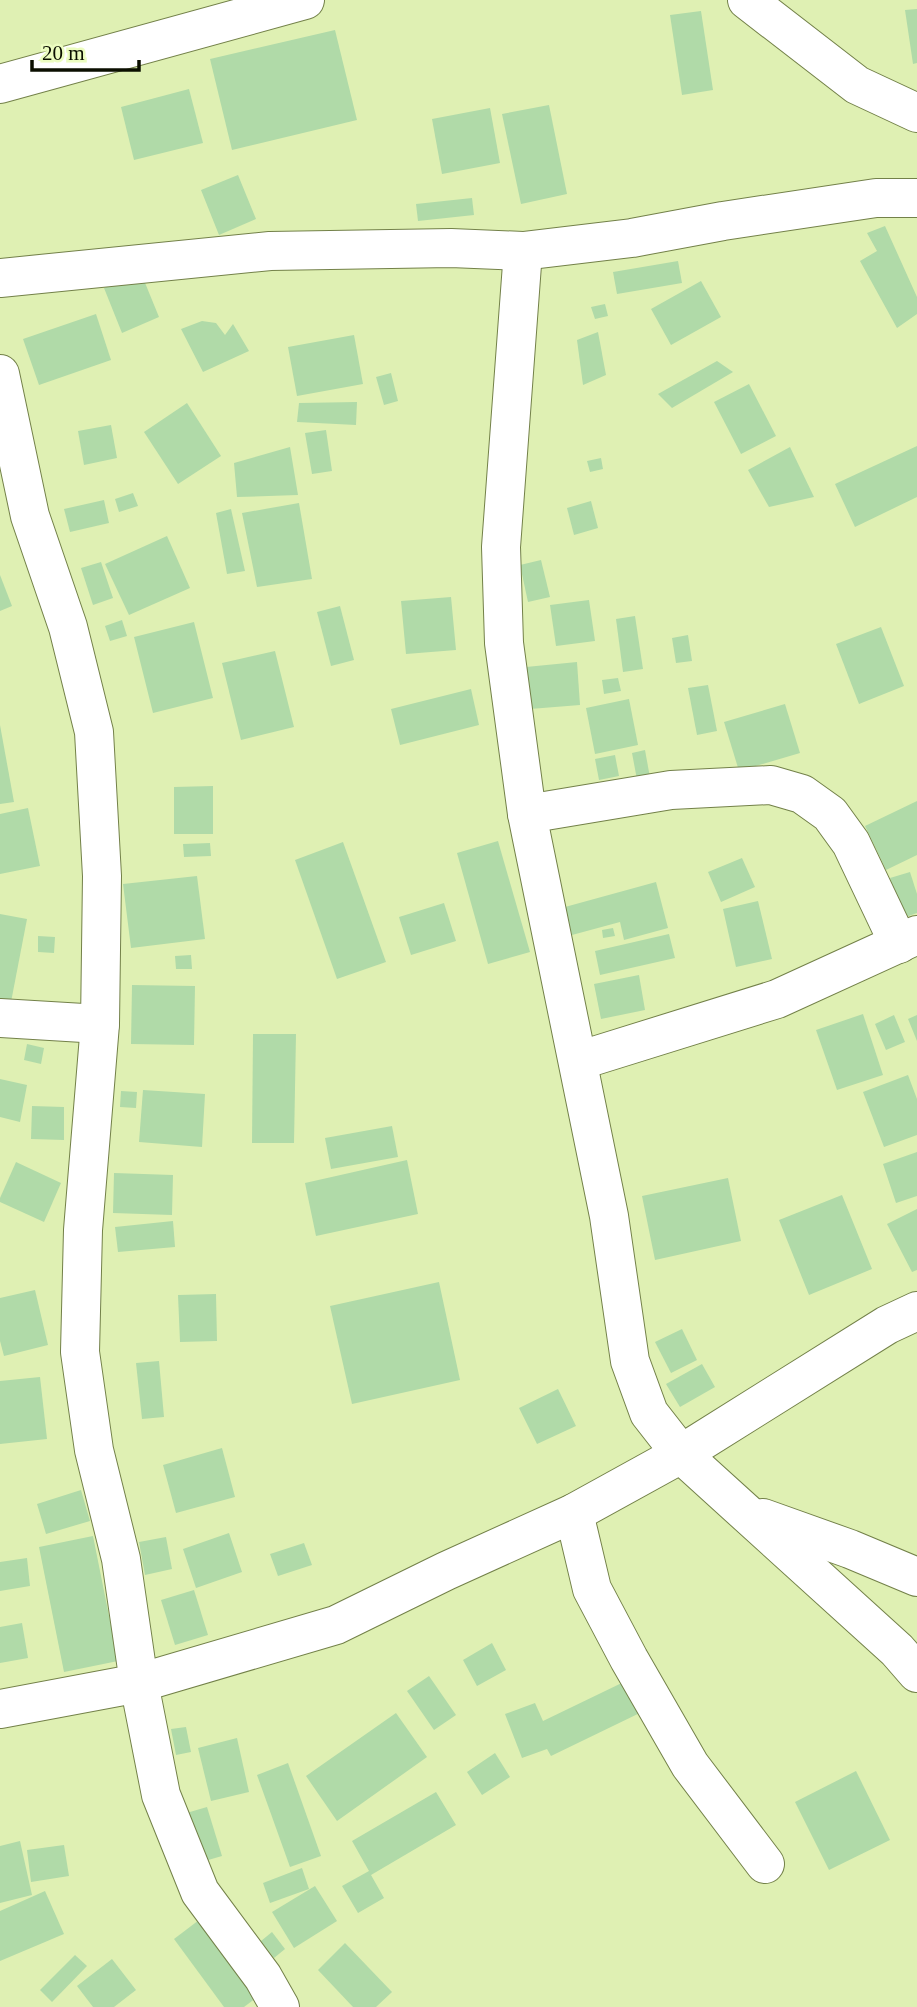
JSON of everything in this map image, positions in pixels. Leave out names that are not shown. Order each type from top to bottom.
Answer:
[{"type":"street","points":[[0,83],[305,0]]},
{"type":"street","points":[[747,0],[857,85],[917,113]]},
{"type":"street","points":[[0,278],[270,251],[452,248],[523,251],[632,238],[876,198],[917,198]]},
{"type":"street","points":[[523,251],[501,547],[504,643],[527,814],[609,1216],[629,1361],[649,1413],[681,1454],[748,1512],[917,1672]]},
{"type":"street","points":[[0,374],[30,516],[68,627],[94,732],[102,876],[100,1024],[83,1230],[80,1352],[94,1450],[121,1559],[139,1683],[161,1795],[200,1892],[263,1977],[280,2007]]},
{"type":"street","points":[[527,814],[671,790],[771,785],[802,794],[830,814],[851,843],[908,940],[777,999],[578,1061]]},
{"type":"street","points":[[0,1018],[100,1024]]},
{"type":"street","points":[[0,1709],[139,1683],[335,1625],[574,1513],[681,1454],[887,1325],[917,1311]]},
{"type":"street","points":[[748,1512],[917,1577]]},
{"type":"street","points":[[574,1513],[592,1589],[629,1659],[690,1765],[765,1864]]},
{"type":"building","points":[[917,9],[917,63],[913,64],[905,10]]},
{"type":"building","points":[[701,11],[713,90],[682,95],[670,15]]},
{"type":"building","points":[[335,30],[357,120],[232,150],[210,59]]},
{"type":"building","points":[[189,89],[203,143],[134,160],[121,107]]},
{"type":"building","points":[[549,105],[567,194],[521,204],[502,114]]},
{"type":"building","points":[[490,108],[500,163],[442,174],[432,119]]},
{"type":"building","points":[[238,175],[256,219],[219,235],[201,190]]},
{"type":"building","points":[[472,198],[474,215],[418,221],[416,204]]},
{"type":"building","points":[[885,226],[917,297],[917,314],[897,328],[860,261],[877,251],[867,233]]},
{"type":"building","points":[[678,261],[682,283],[617,294],[613,272]]},
{"type":"building","points":[[141,273],[159,317],[122,333],[104,288]]},
{"type":"building","points":[[701,281],[721,317],[671,345],[651,309]]},
{"type":"building","points":[[605,304],[608,316],[595,319],[591,307]]},
{"type":"building","points":[[96,314],[111,360],[39,385],[23,339]]},
{"type":"building","points":[[202,321],[216,323],[225,335],[233,324],[249,351],[203,372],[181,329]]},
{"type":"building","points":[[598,332],[606,375],[583,385],[577,340]]},
{"type":"building","points":[[354,335],[363,384],[297,396],[288,347]]},
{"type":"building","points":[[717,361],[733,372],[672,408],[658,394]]},
{"type":"building","points":[[391,373],[398,401],[384,405],[376,377]]},
{"type":"building","points":[[749,384],[776,436],[741,454],[714,402]]},
{"type":"building","points":[[357,402],[356,425],[297,422],[299,403]]},
{"type":"building","points":[[187,403],[221,456],[178,484],[144,432]]},
{"type":"building","points":[[111,425],[117,458],[84,465],[78,431]]},
{"type":"building","points":[[326,430],[332,471],[312,474],[305,433]]},
{"type":"building","points":[[917,446],[917,497],[855,527],[835,484]]},
{"type":"building","points":[[290,447],[298,495],[237,497],[234,463]]},
{"type":"building","points":[[790,447],[814,497],[769,507],[748,470]]},
{"type":"building","points":[[601,458],[603,469],[590,472],[587,461]]},
{"type":"building","points":[[133,493],[138,506],[119,512],[115,499]]},
{"type":"building","points":[[104,500],[109,523],[70,532],[64,509]]},
{"type":"building","points":[[591,501],[598,528],[574,535],[567,508]]},
{"type":"building","points":[[299,503],[312,579],[257,587],[242,513]]},
{"type":"building","points":[[231,509],[245,571],[227,574],[216,513]]},
{"type":"building","points":[[167,536],[190,588],[129,615],[105,564]]},
{"type":"building","points":[[541,560],[550,597],[528,602],[520,565]]},
{"type":"building","points":[[101,562],[113,598],[93,605],[81,568]]},
{"type":"building","points":[[0,575],[12,606],[0,611]]},
{"type":"building","points":[[451,597],[456,650],[406,654],[401,601]]},
{"type":"building","points":[[589,600],[595,641],[556,646],[550,605]]},
{"type":"building","points":[[340,606],[354,660],[331,666],[317,612]]},
{"type":"building","points":[[635,616],[643,669],[623,672],[616,619]]},
{"type":"building","points":[[122,620],[127,636],[110,641],[105,626]]},
{"type":"building","points":[[194,622],[213,698],[153,713],[134,637]]},
{"type":"building","points":[[881,627],[904,686],[859,704],[836,644]]},
{"type":"building","points":[[688,635],[692,661],[676,663],[672,638]]},
{"type":"building","points":[[275,651],[294,727],[241,740],[222,663]]},
{"type":"building","points":[[577,662],[580,705],[530,709],[526,667]]},
{"type":"building","points":[[618,678],[621,691],[604,694],[602,680]]},
{"type":"building","points":[[708,685],[717,731],[697,735],[688,688]]},
{"type":"building","points":[[471,689],[479,725],[400,745],[391,709]]},
{"type":"building","points":[[629,699],[638,745],[595,754],[586,708]]},
{"type":"building","points":[[785,704],[800,753],[739,771],[724,722]]},
{"type":"building","points":[[0,725],[14,802],[0,804]]},
{"type":"building","points":[[645,750],[651,783],[638,785],[632,753]]},
{"type":"building","points":[[615,755],[619,776],[599,780],[595,759]]},
{"type":"building","points":[[213,786],[213,834],[174,834],[174,787]]},
{"type":"building","points":[[917,801],[917,855],[886,870],[865,826]]},
{"type":"building","points":[[28,808],[40,866],[0,874],[0,814]]},
{"type":"building","points":[[498,841],[530,952],[488,964],[457,853]]},
{"type":"building","points":[[343,842],[386,962],[337,979],[295,860]]},
{"type":"building","points":[[210,843],[211,856],[184,857],[183,844]]},
{"type":"building","points":[[742,858],[755,887],[721,902],[708,872]]},
{"type":"building","points":[[910,872],[917,894],[917,913],[903,918],[890,878]]},
{"type":"building","points":[[197,876],[205,939],[131,948],[123,884]]},
{"type":"building","points":[[656,882],[668,928],[624,940],[620,922],[572,935],[565,907]]},
{"type":"building","points":[[758,901],[772,959],[736,967],[723,909]]},
{"type":"building","points":[[444,903],[456,941],[411,955],[399,917]]},
{"type":"building","points":[[0,914],[27,919],[11,1002],[0,1000]]},
{"type":"building","points":[[613,928],[615,936],[603,938],[602,930]]},
{"type":"building","points":[[669,934],[675,958],[600,975],[595,951]]},
{"type":"building","points":[[38,936],[55,937],[54,953],[38,952]]},
{"type":"building","points":[[191,955],[192,969],[176,969],[175,956]]},
{"type":"building","points":[[639,975],[645,1010],[601,1019],[594,984]]},
{"type":"building","points":[[132,985],[195,986],[194,1045],[131,1044]]},
{"type":"building","points":[[863,1014],[883,1075],[837,1090],[816,1030]]},
{"type":"building","points":[[894,1015],[905,1042],[886,1050],[875,1024]]},
{"type":"building","points":[[917,1015],[917,1041],[908,1019]]},
{"type":"building","points":[[253,1034],[296,1034],[294,1143],[252,1143]]},
{"type":"building","points":[[27,1044],[44,1048],[41,1064],[24,1060]]},
{"type":"building","points":[[908,1075],[917,1099],[917,1135],[884,1147],[863,1092]]},
{"type":"building","points":[[0,1079],[27,1085],[20,1122],[0,1117]]},
{"type":"building","points":[[143,1090],[205,1094],[202,1147],[139,1142]]},
{"type":"building","points":[[121,1091],[137,1092],[136,1108],[120,1107]]},
{"type":"building","points":[[32,1106],[64,1107],[64,1140],[31,1139]]},
{"type":"building","points":[[392,1126],[398,1157],[331,1169],[325,1138]]},
{"type":"building","points":[[917,1152],[917,1196],[896,1203],[883,1164]]},
{"type":"building","points":[[407,1160],[418,1214],[316,1236],[305,1183]]},
{"type":"building","points":[[16,1162],[61,1183],[44,1222],[0,1202]]},
{"type":"building","points":[[114,1173],[173,1175],[172,1215],[113,1213]]},
{"type":"building","points":[[728,1178],[741,1241],[655,1260],[642,1196]]},
{"type":"building","points":[[842,1195],[872,1269],[809,1295],[779,1220]]},
{"type":"building","points":[[917,1209],[917,1270],[912,1272],[887,1224]]},
{"type":"building","points":[[173,1221],[175,1247],[118,1252],[115,1227]]},
{"type":"building","points":[[439,1282],[460,1380],[352,1404],[330,1306]]},
{"type":"building","points":[[35,1290],[48,1345],[4,1356],[0,1341],[0,1298]]},
{"type":"building","points":[[216,1294],[217,1341],[180,1342],[178,1295]]},
{"type":"building","points":[[682,1329],[697,1360],[671,1373],[655,1342]]},
{"type":"building","points":[[159,1361],[164,1417],[142,1419],[136,1363]]},
{"type":"building","points":[[702,1364],[715,1387],[680,1407],[666,1384]]},
{"type":"building","points":[[40,1377],[47,1439],[0,1444],[0,1381]]},
{"type":"building","points":[[558,1389],[576,1426],[537,1444],[519,1408]]},
{"type":"building","points":[[222,1448],[235,1497],[176,1513],[163,1465]]},
{"type":"building","points":[[81,1490],[90,1521],[46,1534],[37,1504]]},
{"type":"building","points":[[229,1533],[242,1572],[196,1588],[183,1549]]},
{"type":"building","points":[[93,1536],[118,1661],[64,1672],[39,1547]]},
{"type":"building","points":[[166,1537],[172,1569],[145,1575],[139,1542]]},
{"type":"building","points":[[304,1543],[312,1565],[278,1576],[270,1554]]},
{"type":"building","points":[[27,1558],[30,1586],[0,1591],[0,1562]]},
{"type":"building","points":[[194,1590],[208,1635],[175,1645],[161,1600]]},
{"type":"building","points":[[22,1623],[28,1658],[0,1663],[0,1627]]},
{"type":"building","points":[[492,1643],[506,1670],[477,1686],[463,1660]]},
{"type":"building","points":[[429,1676],[456,1715],[434,1730],[407,1691]]},
{"type":"building","points":[[630,1679],[646,1710],[551,1756],[547,1749],[522,1758],[505,1714],[535,1703],[543,1721]]},
{"type":"building","points":[[396,1713],[427,1757],[337,1821],[306,1776]]},
{"type":"building","points":[[186,1727],[191,1752],[176,1755],[171,1729]]},
{"type":"building","points":[[237,1738],[249,1792],[211,1801],[198,1748]]},
{"type":"building","points":[[495,1753],[510,1777],[482,1795],[467,1772]]},
{"type":"building","points":[[288,1763],[321,1856],[290,1867],[257,1775]]},
{"type":"building","points":[[856,1771],[890,1840],[829,1870],[795,1802]]},
{"type":"building","points":[[436,1792],[456,1825],[371,1875],[384,1898],[358,1913],[342,1886],[369,1871],[352,1841]]},
{"type":"building","points":[[207,1807],[222,1856],[198,1863],[183,1814]]},
{"type":"building","points":[[20,1841],[32,1895],[0,1903],[0,1846]]},
{"type":"building","points":[[64,1845],[69,1876],[31,1882],[27,1850]]},
{"type":"building","points":[[302,1868],[309,1889],[270,1903],[263,1883]]},
{"type":"building","points":[[315,1886],[337,1921],[294,1948],[272,1912]]},
{"type":"building","points":[[45,1891],[64,1934],[0,1961],[0,1911]]},
{"type":"building","points":[[203,1917],[260,1995],[244,2007],[224,2007],[174,1939]]},
{"type":"building","points":[[272,1932],[285,1949],[274,1958],[261,1941]]},
{"type":"building","points":[[345,1943],[392,1992],[376,2007],[353,2007],[318,1970]]},
{"type":"building","points":[[75,1955],[87,1966],[52,2002],[40,1990]]},
{"type":"building","points":[[112,1959],[136,1990],[114,2007],[93,2007],[77,1986]]}]
